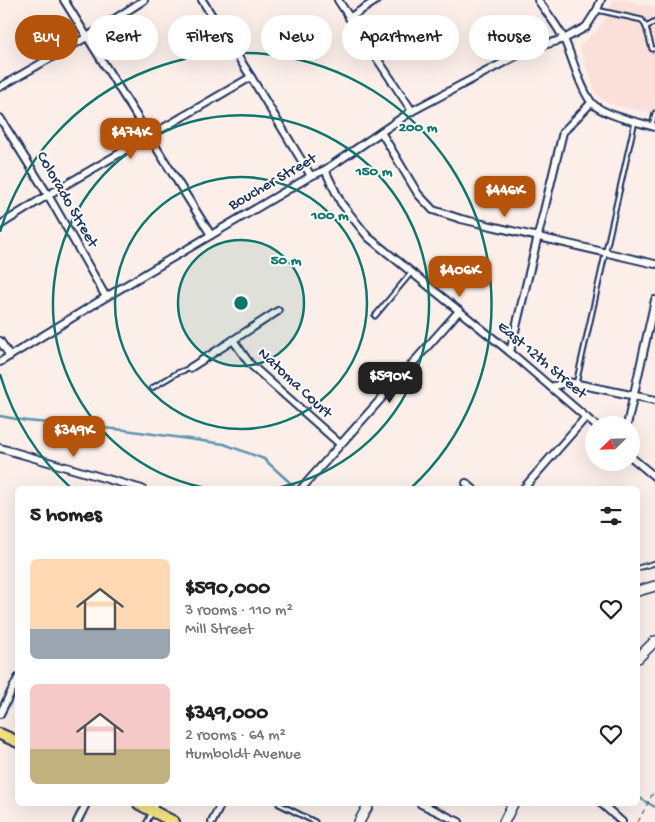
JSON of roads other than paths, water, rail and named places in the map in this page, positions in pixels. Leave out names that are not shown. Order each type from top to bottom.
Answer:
[{"type":"main road","points":[[0,734],[15,741]]},
{"type":"main road","points":[[154,807],[174,822]]},
{"type":"street","points":[[64,0],[211,235]]},
{"type":"street","points":[[0,87],[87,37],[144,0]]},
{"type":"street","points":[[202,0],[311,176]]},
{"type":"street","points":[[338,0],[347,15]]},
{"type":"street","points":[[354,15],[377,0]]},
{"type":"street","points":[[538,0],[564,39],[571,61],[591,103],[599,108],[654,126]]},
{"type":"street","points":[[597,10],[600,0]]},
{"type":"street","name":"Boucher Street","points":[[0,362],[106,297],[311,176],[325,170],[412,111],[527,50],[564,39],[586,27],[597,10]]},
{"type":"street","points":[[377,60],[412,111]]},
{"type":"street","points":[[0,225],[251,77]]},
{"type":"street","points":[[510,352],[563,132],[591,103]]},
{"type":"street","name":"Colorado Street","points":[[0,118],[48,195],[106,297]]},
{"type":"street","points":[[381,132],[418,194],[433,210],[461,219],[655,264]]},
{"type":"street","name":"East 12th Street","points":[[325,170],[341,203],[368,236],[585,416]]},
{"type":"street","points":[[629,416],[655,300]]},
{"type":"street","name":"Natoma Court","points":[[190,368],[278,311]]},
{"type":"street","points":[[303,486],[458,311]]},
{"type":"street","name":"Natoma Court","points":[[233,340],[250,364],[340,444]]},
{"type":"street","points":[[0,341],[10,356]]},
{"type":"street","points":[[550,386],[568,382],[655,400]]},
{"type":"street","points":[[526,486],[585,418]]},
{"type":"street","points":[[0,448],[132,486]]},
{"type":"street","points":[[640,464],[655,477]]},
{"type":"street","points":[[111,486],[113,480]]},
{"type":"street","points":[[466,483],[470,486]]},
{"type":"street","points":[[640,590],[655,586]]},
{"type":"street","points":[[640,656],[655,641]]},
{"type":"street","points":[[0,714],[15,684]]},
{"type":"street","points":[[77,822],[85,806]]},
{"type":"street","points":[[212,822],[220,806]]},
{"type":"street","points":[[359,822],[368,806]]},
{"type":"street","points":[[425,806],[459,822]]},
{"type":"street","points":[[504,822],[512,806]]},
{"type":"street","points":[[604,806],[622,822]]},
{"type":"lane","points":[[597,10],[642,20],[652,49],[655,49]]},
{"type":"lane","points":[[646,27],[655,22]]},
{"type":"lane","points":[[654,126],[655,113]]},
{"type":"lane","points":[[576,384],[636,121]]},
{"type":"lane","points":[[375,316],[411,272]]},
{"type":"lane","points":[[152,388],[177,373],[190,368]]},
{"type":"lane","points":[[640,567],[655,563]]},
{"type":"lane","points":[[283,806],[315,822]]},
{"type":"lane","points":[[147,822],[154,807]]},
{"type":"waterway","points":[[0,416],[27,421],[125,430],[224,444],[264,459],[294,486]]},
{"type":"waterway","points":[[640,798],[655,807]]}]
